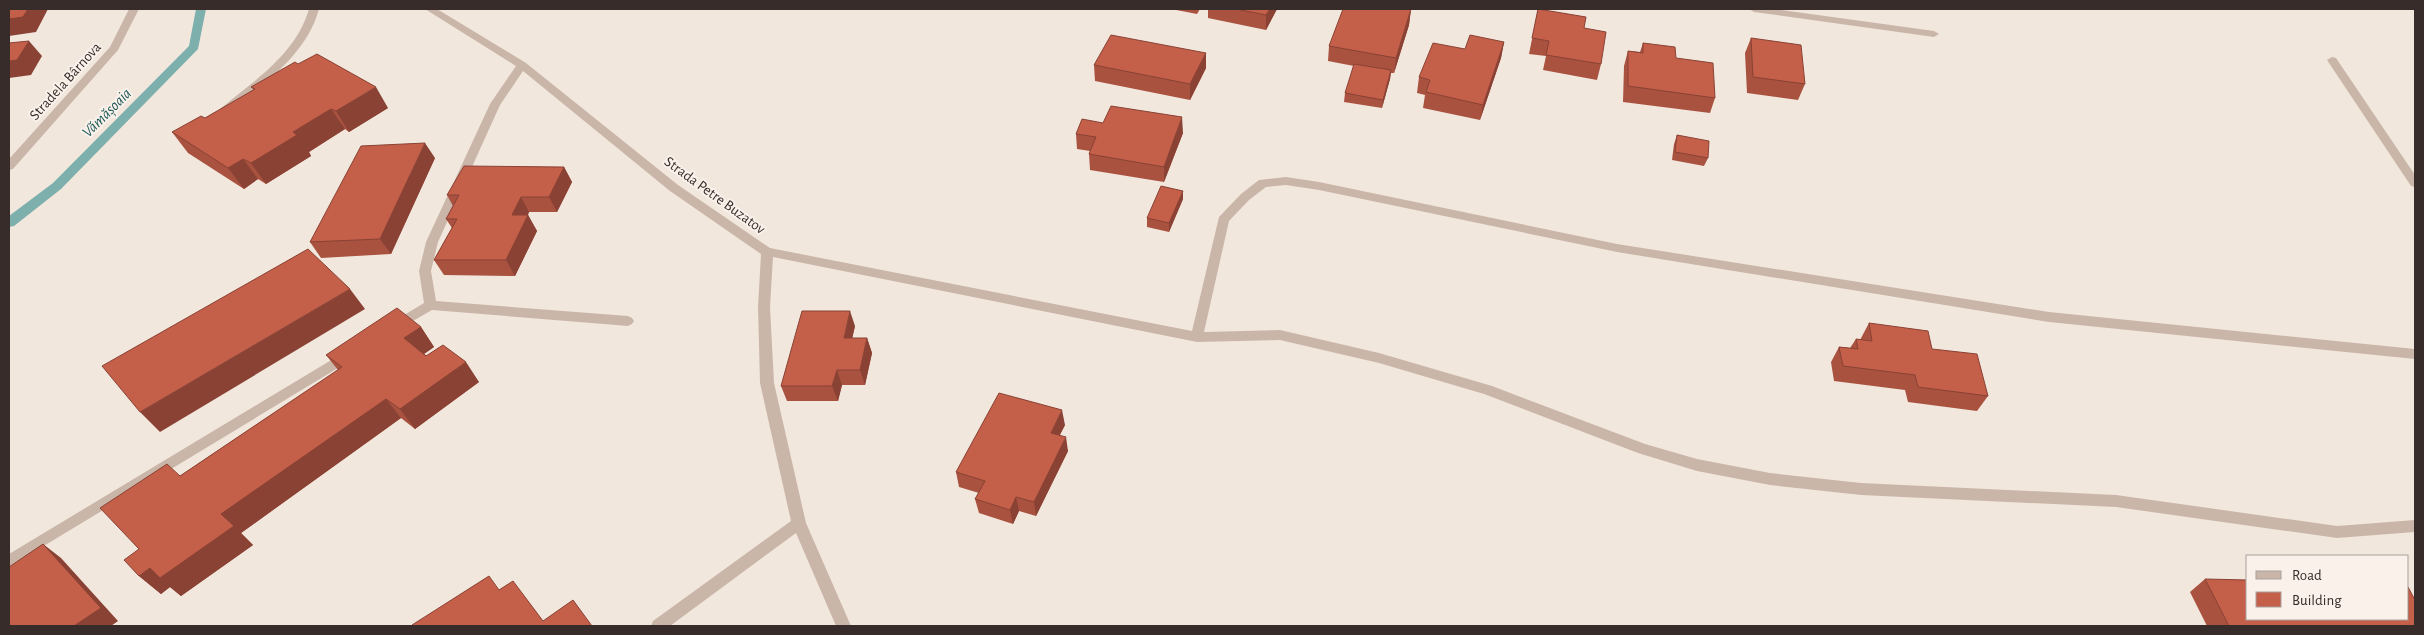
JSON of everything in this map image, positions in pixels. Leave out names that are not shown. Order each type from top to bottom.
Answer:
[{"type":"street","name":"Stradela Bârnova","points":[[9,166],[114,48],[134,9]]},
{"type":"street","points":[[218,116],[290,54],[313,22],[314,9]]},
{"type":"street","name":"Strada Petre Buzatov","points":[[430,9],[522,64],[674,188],[767,252],[764,307],[767,383],[799,524],[842,626]]},
{"type":"street","points":[[1754,9],[1934,34]]},
{"type":"street","points":[[2332,60],[2415,183]]},
{"type":"street","points":[[430,306],[425,271],[432,242],[495,104],[522,64]]},
{"type":"street","points":[[1197,337],[1223,220],[1245,197],[1263,183],[1286,181],[1319,186],[1617,248],[2049,317],[2415,354]]},
{"type":"street","points":[[767,252],[1197,337],[1280,335],[1379,358],[1487,390],[1643,450],[1697,465],[1770,479],[1861,489],[2116,501],[2337,532],[2415,526]]},
{"type":"street","points":[[388,331],[430,306],[628,321]]},
{"type":"street","points":[[9,561],[363,346]]},
{"type":"street","points":[[658,626],[799,524]]},
{"type":"building","points":[[9,9],[28,9],[23,17],[9,19]]},
{"type":"building","points":[[1236,9],[1270,9],[1266,15]]},
{"type":"building","points":[[1343,9],[1411,9],[1396,58],[1329,46]]},
{"type":"building","points":[[1538,9],[1586,17],[1584,28],[1606,32],[1601,64],[1546,55],[1549,41],[1532,38]]},
{"type":"building","points":[[1111,35],[1206,53],[1190,84],[1094,65]]},
{"type":"building","points":[[1470,35],[1504,42],[1483,105],[1426,92],[1430,80],[1419,77],[1433,43],[1465,49]]},
{"type":"building","points":[[1751,38],[1801,45],[1805,84],[1753,77]]},
{"type":"building","points":[[29,41],[17,60],[9,61],[9,43]]},
{"type":"building","points":[[1643,43],[1675,47],[1676,58],[1713,63],[1715,98],[1628,86],[1628,51],[1643,53]]},
{"type":"building","points":[[317,54],[376,87],[336,111],[331,109],[293,132],[297,135],[251,163],[243,159],[228,168],[172,132],[201,116],[205,118],[255,89],[251,87],[295,62],[298,64]]},
{"type":"building","points":[[1354,64],[1391,70],[1383,100],[1345,93]]},
{"type":"building","points":[[1111,106],[1182,117],[1164,167],[1089,154],[1096,137],[1076,134],[1082,119],[1103,123]]},
{"type":"building","points":[[1677,135],[1709,141],[1708,158],[1675,152]]},
{"type":"building","points":[[425,143],[380,239],[310,242],[361,146]]},
{"type":"building","points":[[464,166],[564,167],[549,197],[521,197],[512,215],[528,215],[506,260],[434,260],[457,219],[446,219],[459,195],[447,195]]},
{"type":"building","points":[[1161,186],[1183,191],[1169,223],[1147,218]]},
{"type":"building","points":[[308,249],[350,289],[140,412],[102,366]]},
{"type":"building","points":[[397,308],[421,327],[404,338],[426,356],[443,345],[466,362],[400,409],[386,399],[221,514],[234,526],[160,578],[150,568],[139,576],[124,560],[139,549],[100,508],[167,464],[180,476],[342,367],[326,355]]},
{"type":"building","points":[[802,311],[850,311],[844,338],[867,338],[860,370],[837,370],[832,386],[781,386]]},
{"type":"building","points":[[1869,323],[1928,331],[1932,349],[1977,354],[1988,396],[1918,387],[1915,375],[1843,366],[1839,347],[1858,349],[1856,339],[1872,341]]},
{"type":"building","points":[[999,393],[1062,410],[1051,433],[1066,437],[1034,502],[1016,497],[1010,510],[975,499],[985,481],[956,472]]},
{"type":"building","points":[[43,544],[101,608],[74,626],[9,626],[9,567]]},
{"type":"building","points":[[489,576],[499,590],[513,581],[543,621],[573,600],[592,626],[412,625]]},
{"type":"building","points":[[2205,579],[2246,580],[2246,620],[2409,620],[2409,589],[2415,600],[2415,626],[2229,626]]},
{"type":"waterway","name":"Vămășoaia","points":[[9,223],[57,186],[194,47],[201,9]]}]
